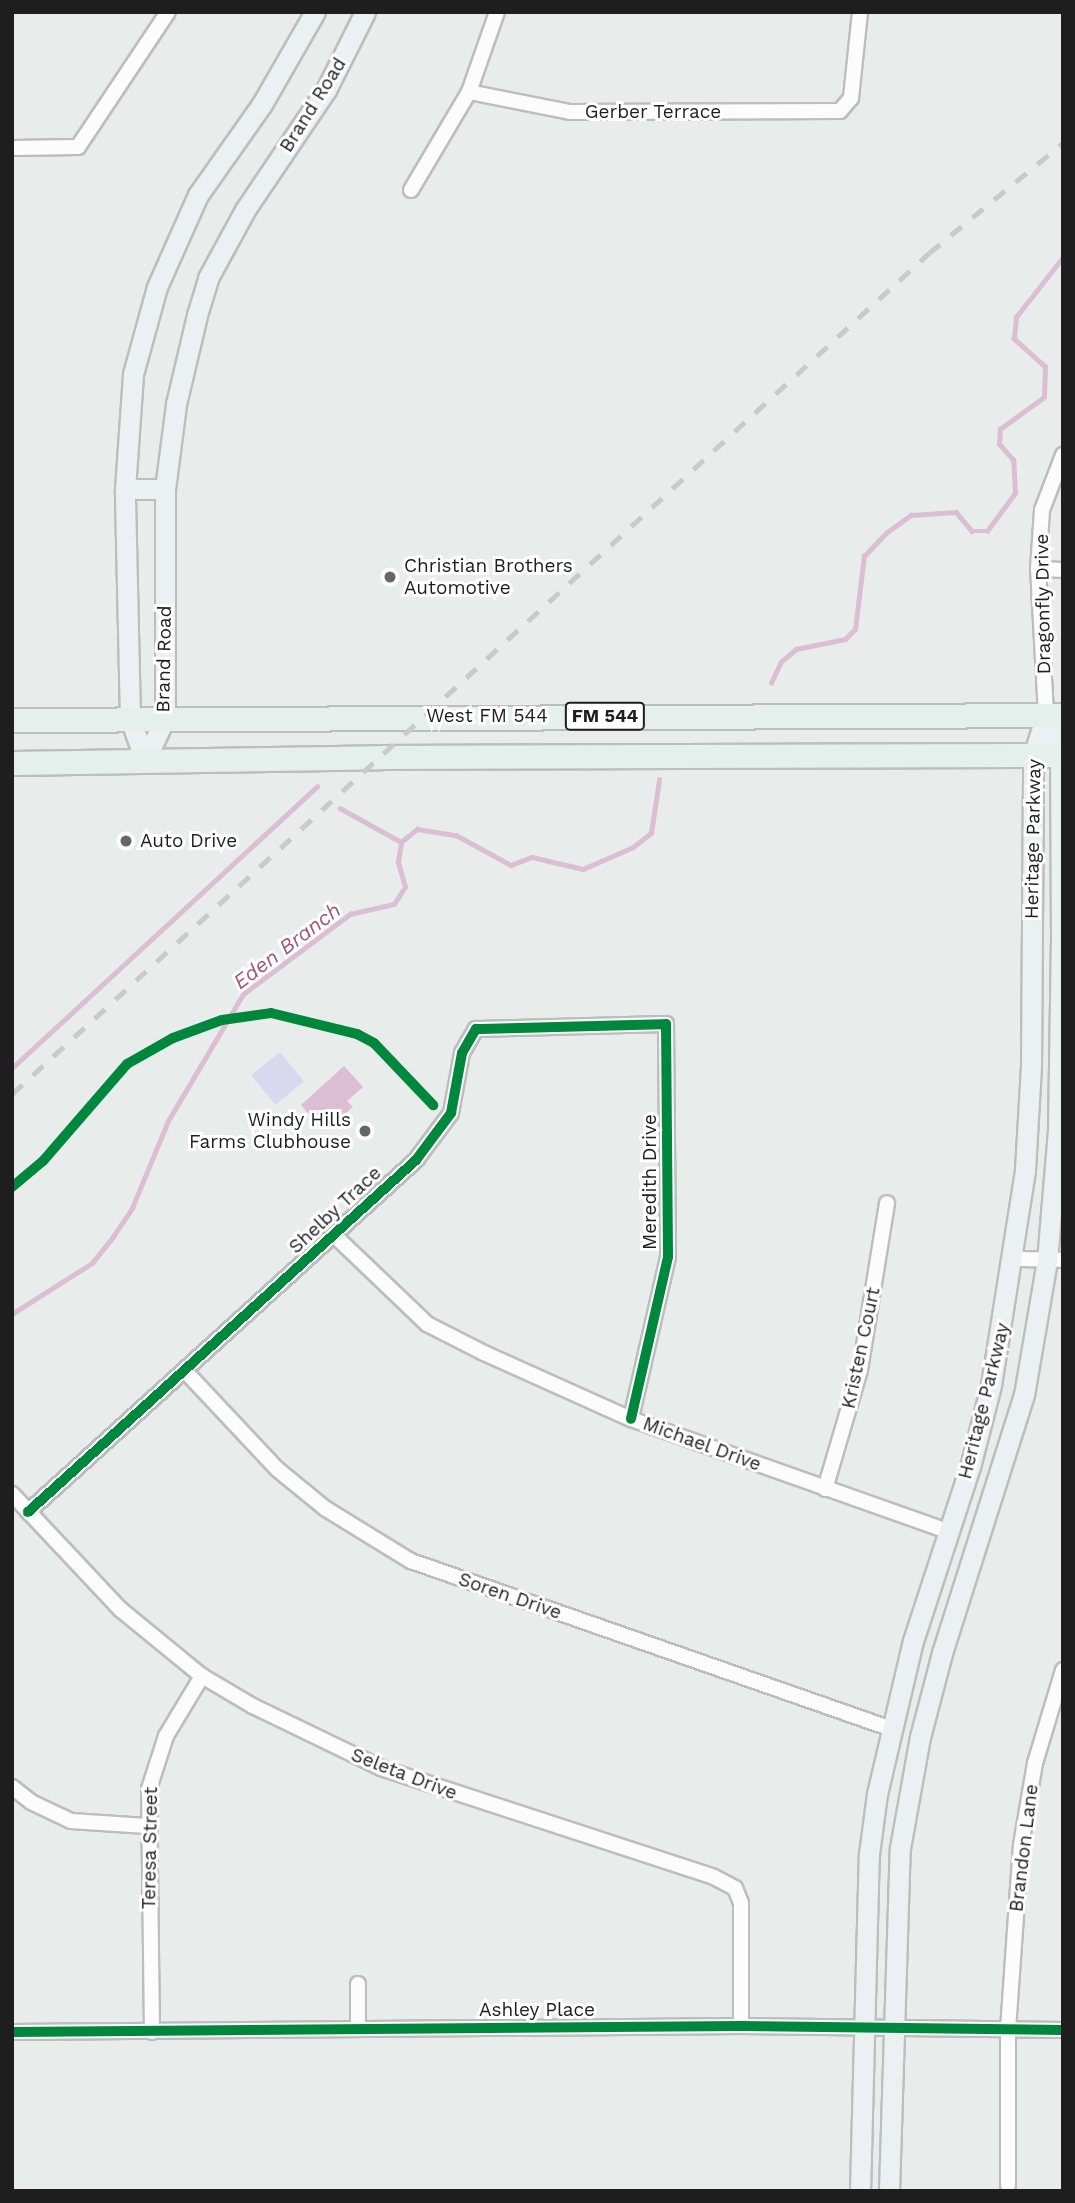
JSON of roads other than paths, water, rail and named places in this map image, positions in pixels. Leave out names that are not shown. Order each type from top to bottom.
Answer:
[{"type":"main road","name":"Brand Road","points":[[145,761],[130,718],[125,489],[133,374],[158,287],[198,195],[262,104],[315,12]]},
{"type":"main road","name":"Brand Road","points":[[145,761],[164,718],[165,489],[176,404],[208,278],[245,211],[326,90],[365,12]]},
{"type":"main road","points":[[125,489],[165,489]]},
{"type":"main road","name":"West FM 544","points":[[12,720],[1055,715]]},
{"type":"main road","name":"Heritage Parkway","points":[[889,2191],[892,2028],[900,1848],[920,1737],[942,1653],[1008,1457],[1055,1261],[1061,755],[1055,715]]},
{"type":"main road","name":"Heritage Parkway","points":[[860,2191],[869,1854],[889,1728],[991,1385],[1013,1259],[1031,1067],[1032,756],[1055,715]]},
{"type":"main road","name":"West FM 544","points":[[12,763],[1061,755]]},
{"type":"main road","points":[[1031,1067],[1059,1067]]},
{"type":"street","points":[[12,148],[78,147],[168,12]]},
{"type":"street","points":[[411,190],[469,92],[498,12]]},
{"type":"street","name":"Gerber Terrace","points":[[469,92],[570,112],[840,110],[851,98],[860,12]]},
{"type":"street","name":"Dragonfly Drive","points":[[1055,715],[1038,569],[1042,510],[1063,455]]},
{"type":"street","points":[[1038,569],[1063,570]]},
{"type":"street","name":"Shelby Trace","points":[[28,1512],[186,1372],[416,1160],[444,1125],[457,1095],[462,1053],[476,1029],[666,1024]]},
{"type":"street","name":"Meredith Drive","points":[[631,1419],[668,1257],[666,1024]]},
{"type":"street","name":"Kristen Court","points":[[825,1489],[860,1370],[887,1203]]},
{"type":"street","name":"Michael Drive","points":[[334,1235],[427,1324],[631,1419],[948,1531]]},
{"type":"street","points":[[1013,1259],[1055,1261]]},
{"type":"street","name":"Soren Drive","points":[[186,1372],[277,1469],[326,1509],[411,1561],[889,1728]]},
{"type":"street","name":"Seleta Drive","points":[[12,1494],[121,1609],[202,1676],[308,1735],[381,1768],[714,1877],[735,1888],[741,1903],[741,2026]]},
{"type":"street","name":"Brandon Lane","points":[[1008,2185],[1008,2030],[1021,1845],[1035,1763],[1063,1670]]},
{"type":"street","name":"Teresa Street","points":[[152,2032],[147,1826],[149,1789],[158,1755],[183,1702],[202,1676]]},
{"type":"street","points":[[12,1787],[50,1813],[71,1821],[147,1826]]},
{"type":"street","points":[[358,1984],[358,2028]]},
{"type":"street","name":"Ashley Place","points":[[12,2032],[741,2026],[1063,2030]]},
{"type":"waterway","name":"Eden Branch","points":[[771,683],[781,662],[796,649],[845,639],[855,629],[864,556],[886,533],[911,515],[956,512],[972,531],[987,531],[1015,493],[1013,460],[999,444],[1000,429],[1044,397],[1045,367],[1014,339],[1016,317],[1063,257]]},
{"type":"waterway","name":"Eden Branch","points":[[12,1314],[92,1263],[112,1238],[132,1208],[168,1121],[243,994],[350,914],[394,904],[405,887],[398,862],[401,842],[417,829],[456,835],[511,865],[532,857],[583,869],[633,847],[651,833],[659,780]]},
{"type":"waterway","points":[[12,1068],[317,787]]},
{"type":"waterway","points":[[340,808],[401,842]]},
{"type":"railway","points":[[12,1094],[929,253],[1063,143]]},
{"type":"place","name":"Christian Brothers Automotive","points":[[390,577]]},
{"type":"place","name":"Auto Drive","points":[[126,841]]},
{"type":"place","name":"Windy Hills Farms Clubhouse","points":[[365,1131]]}]
